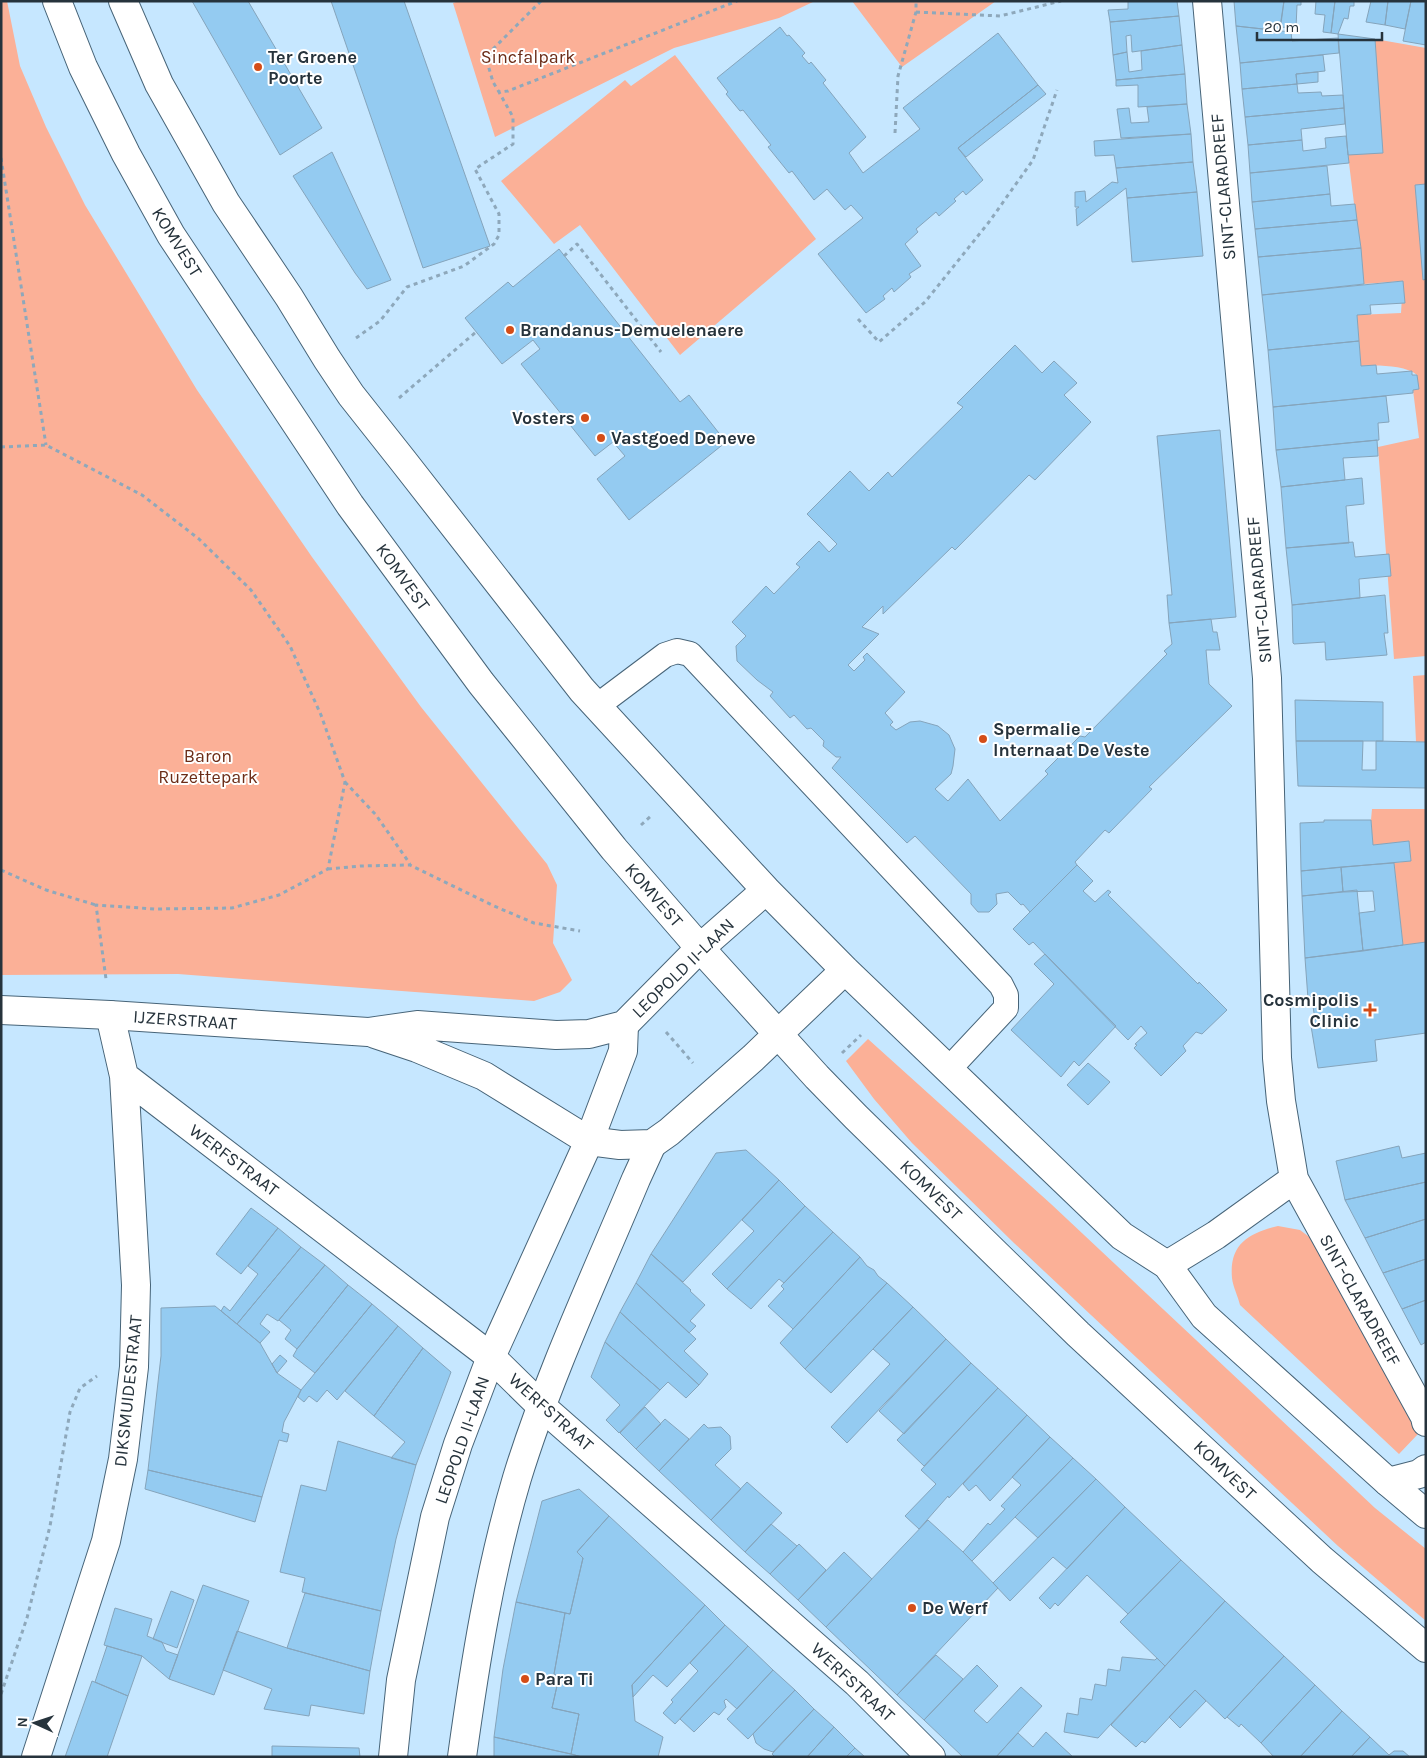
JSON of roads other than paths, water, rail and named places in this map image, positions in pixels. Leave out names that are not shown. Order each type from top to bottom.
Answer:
[{"type":"main road","name":"KOMVEST","points":[[57,1],[84,66],[126,154],[171,235],[350,505],[481,683],[614,849],[700,948],[856,1117],[1078,1334],[1322,1560],[1426,1648]]},
{"type":"main road","points":[[123,1],[159,84],[226,203],[289,297],[327,359],[372,421],[582,690],[766,890],[845,970],[1122,1236],[1167,1265],[1204,1316],[1426,1514]]},
{"type":"main road","name":"SINT-CLARADREEF","points":[[1207,1],[1267,678],[1277,1058],[1281,1102],[1294,1179],[1426,1422]]},
{"type":"main road","name":"LEOPOLD II-LAAN","points":[[393,1757],[401,1680],[435,1518],[458,1444],[491,1357],[589,1141],[623,1051],[624,1025],[700,948],[766,890]]},
{"type":"main road","points":[[462,1757],[476,1663],[498,1548],[517,1478],[541,1406],[652,1144],[669,1132],[779,1034],[845,970]]},
{"type":"main road","name":"IJZERSTRAAT","points":[[1,1010],[110,1015],[368,1032],[417,1025],[556,1036],[589,1034],[624,1025]]},
{"type":"main road","name":"DIKSMUIDESTRAAT","points":[[36,1757],[106,1541],[122,1459],[134,1367],[136,1285],[124,1076],[110,1015]]},
{"type":"main road","name":"IJZERSTRAAT","points":[[368,1032],[417,1048],[484,1076],[589,1141]]},
{"type":"main road","name":"WERFSTRAAT","points":[[124,1076],[491,1357],[541,1406],[857,1683],[931,1757]]},
{"type":"main road","points":[[589,1141],[620,1144],[652,1144]]},
{"type":"main road","points":[[1167,1265],[1216,1235],[1294,1179]]},
{"type":"main road","points":[[1388,1482],[1419,1474],[1426,1469]]},
{"type":"lane","points":[[597,706],[665,655],[677,651],[690,654],[1001,985],[1006,995],[1006,1008],[948,1070]]},
{"type":"place","name":"Ter Groene Poorte","points":[[258,67]]},
{"type":"place","name":"Brandanus-Demuelenaere","points":[[510,330]]},
{"type":"place","name":"Vosters","points":[[585,418]]},
{"type":"place","name":"Vastgoed Deneve","points":[[601,438]]},
{"type":"place","name":"Spermalie - Internaat De Veste","points":[[983,739]]},
{"type":"place","name":"Cosmipolis Clinic","points":[[1370,1010]]},
{"type":"place","name":"De Werf","points":[[912,1608]]},
{"type":"place","name":"Para Ti","points":[[525,1679]]},
{"type":"park label","name":"Sincfalpark","points":[[528,57]]},
{"type":"park label","name":"Baron Ruzettepark","points":[[208,766]]}]
